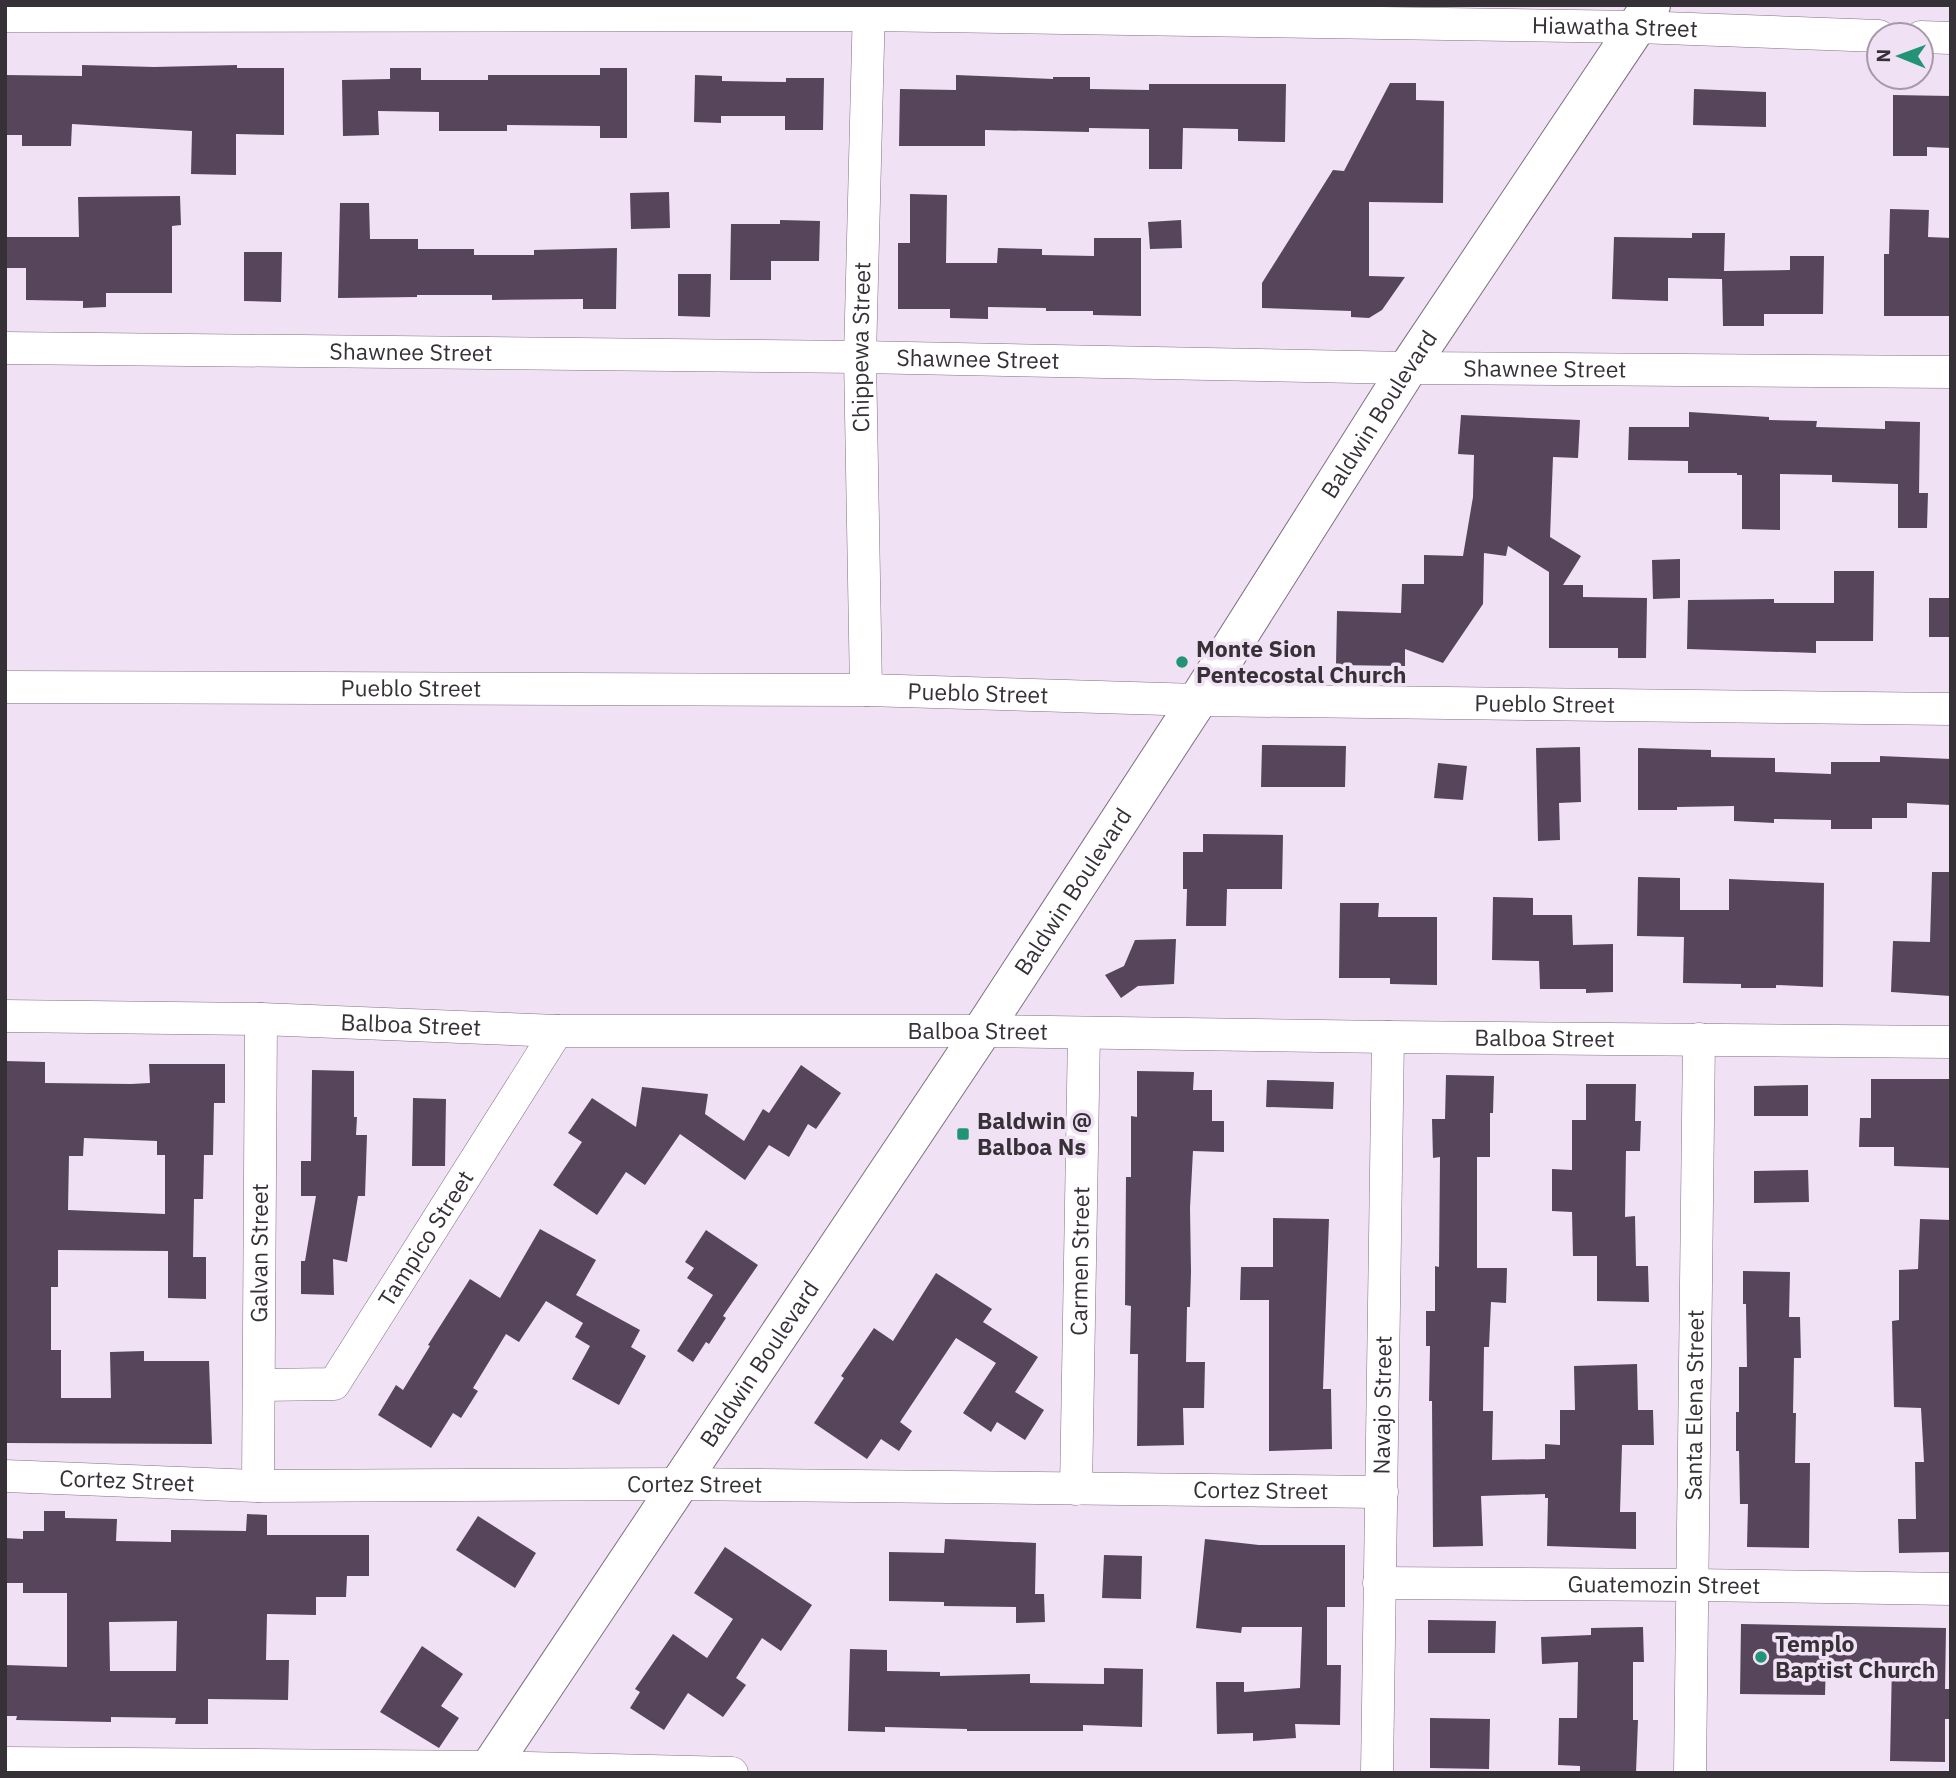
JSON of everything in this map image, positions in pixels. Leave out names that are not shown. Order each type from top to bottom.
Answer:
[{"type":"main road","name":"Baldwin Boulevard","points":[[488,1770],[982,1031],[1198,700],[1408,368],[1642,12]]},
{"type":"street","name":"Hiawatha Street","points":[[5,16],[86,10],[1642,12],[1865,35]]},
{"type":"street","name":"Chippewa Street","points":[[866,690],[860,357],[869,10]]},
{"type":"street","name":"Shawnee Street","points":[[5,348],[860,357],[1408,368],[1951,372]]},
{"type":"street","name":"Pueblo Street","points":[[5,687],[866,690],[1198,700],[1951,709]]},
{"type":"street","name":"Balboa Street","points":[[5,1016],[261,1019],[557,1031],[982,1031],[1951,1042]]},
{"type":"street","name":"Galvan Street","points":[[258,1486],[261,1019]]},
{"type":"street","name":"Tampico Street","points":[[259,1385],[334,1384],[557,1031]]},
{"type":"street","name":"Carmen Street","points":[[1076,1489],[1084,1033]]},
{"type":"street","name":"Navajo Street","points":[[1377,1773],[1388,1037]]},
{"type":"street","name":"Santa Elena Street","points":[[1689,1773],[1699,1039]]},
{"type":"street","name":"Cortez Street","points":[[5,1476],[258,1486],[681,1484],[1382,1492]]},
{"type":"street","name":"Guatemozin Street","points":[[1379,1583],[1951,1589]]},
{"type":"street","points":[[5,1763],[732,1773]]},
{"type":"building","points":[[82,65],[237,65],[237,68],[284,68],[284,135],[236,134],[236,175],[191,174],[192,131],[72,124],[71,146],[22,146],[22,135],[5,135],[5,75],[82,76]]},
{"type":"building","points":[[390,68],[421,68],[421,80],[488,80],[488,75],[600,75],[600,68],[627,68],[627,138],[600,138],[600,126],[507,125],[507,131],[439,131],[439,112],[378,111],[379,135],[343,136],[342,80],[390,79]]},
{"type":"building","points":[[695,75],[722,76],[722,81],[786,82],[786,78],[824,78],[823,130],[785,130],[785,116],[721,116],[721,123],[694,122]]},
{"type":"building","points":[[956,75],[1053,79],[1090,77],[1090,89],[1149,90],[1149,84],[1286,84],[1285,142],[1238,141],[1238,129],[1183,128],[1182,169],[1149,169],[1149,129],[1089,128],[1089,132],[985,130],[985,146],[899,146],[900,89],[956,90]]},
{"type":"building","points":[[1390,83],[1416,83],[1416,100],[1444,101],[1443,203],[1369,202],[1369,276],[1405,277],[1382,310],[1369,318],[1351,317],[1351,311],[1262,308],[1262,283],[1333,170],[1344,171]]},
{"type":"building","points":[[1694,89],[1766,92],[1766,127],[1693,125]]},
{"type":"building","points":[[1893,95],[1951,96],[1951,148],[1927,147],[1927,156],[1893,156]]},
{"type":"building","points":[[669,192],[670,228],[631,229],[630,193]]},
{"type":"building","points":[[910,194],[947,195],[946,263],[997,263],[998,248],[1042,249],[1042,255],[1094,256],[1094,238],[1141,238],[1141,316],[1093,315],[1093,311],[1046,311],[1046,308],[988,307],[988,319],[950,318],[950,309],[898,309],[898,243],[910,243]]},
{"type":"building","points":[[180,196],[181,225],[172,226],[172,293],[106,293],[106,307],[83,308],[83,301],[26,300],[26,268],[5,268],[5,237],[79,237],[78,197]]},
{"type":"building","points":[[340,203],[369,203],[370,239],[418,239],[418,249],[474,249],[474,255],[534,255],[534,250],[617,248],[616,309],[583,309],[583,299],[492,300],[492,295],[338,298]]},
{"type":"building","points":[[1890,209],[1929,210],[1928,237],[1951,238],[1951,316],[1884,316],[1884,254],[1889,254]]},
{"type":"building","points":[[780,220],[820,221],[819,261],[771,261],[771,280],[730,280],[731,224],[780,224]]},
{"type":"building","points":[[1181,220],[1182,248],[1150,249],[1148,222]]},
{"type":"building","points":[[1692,233],[1725,233],[1724,271],[1790,270],[1790,256],[1824,256],[1823,314],[1764,314],[1764,326],[1723,326],[1722,279],[1668,278],[1668,301],[1612,299],[1614,237],[1692,238]]},
{"type":"building","points":[[244,252],[282,252],[281,302],[244,301]]},
{"type":"building","points":[[678,274],[711,274],[710,317],[678,316]]},
{"type":"building","points":[[1689,412],[1769,417],[1769,420],[1817,421],[1816,427],[1885,429],[1885,421],[1920,422],[1919,493],[1928,493],[1927,528],[1898,528],[1898,484],[1832,482],[1832,475],[1780,474],[1780,530],[1742,529],[1742,475],[1688,473],[1688,461],[1628,460],[1629,427],[1689,427]]},
{"type":"building","points":[[1461,415],[1580,420],[1578,458],[1553,457],[1550,537],[1581,556],[1563,585],[1583,585],[1583,597],[1647,598],[1646,658],[1618,658],[1618,648],[1549,648],[1549,572],[1508,546],[1506,556],[1484,553],[1483,604],[1443,663],[1405,649],[1405,666],[1336,665],[1337,611],[1401,613],[1402,584],[1424,584],[1424,555],[1463,556],[1473,497],[1474,455],[1458,454]]},
{"type":"building","points":[[1680,559],[1680,598],[1653,599],[1652,560]]},
{"type":"building","points":[[1834,571],[1874,571],[1873,641],[1816,641],[1816,653],[1687,649],[1688,600],[1774,599],[1774,603],[1834,603]]},
{"type":"building","points":[[1929,598],[1951,598],[1951,637],[1929,637]]},
{"type":"building","points":[[1262,745],[1346,746],[1345,787],[1261,787]]},
{"type":"building","points":[[1580,747],[1581,802],[1559,803],[1560,840],[1538,841],[1536,748]]},
{"type":"building","points":[[1638,748],[1711,750],[1711,757],[1775,758],[1775,772],[1831,774],[1831,762],[1880,762],[1880,756],[1951,759],[1951,805],[1907,803],[1907,818],[1872,818],[1872,829],[1831,829],[1831,820],[1774,819],[1774,823],[1734,821],[1734,806],[1638,810]]},
{"type":"building","points":[[1438,763],[1467,766],[1463,800],[1434,798]]},
{"type":"building","points":[[1203,834],[1283,835],[1282,889],[1227,889],[1226,926],[1186,926],[1187,889],[1183,889],[1183,852],[1203,852]]},
{"type":"building","points":[[1932,872],[1951,872],[1951,996],[1891,992],[1893,941],[1930,942]]},
{"type":"building","points":[[1638,877],[1680,878],[1680,910],[1729,910],[1729,879],[1824,883],[1823,987],[1776,985],[1776,988],[1741,988],[1741,984],[1683,983],[1684,937],[1637,936]]},
{"type":"building","points":[[1493,897],[1533,898],[1533,915],[1572,915],[1573,945],[1613,944],[1613,992],[1586,993],[1586,989],[1540,989],[1539,961],[1492,960]]},
{"type":"building","points":[[1340,903],[1379,903],[1378,917],[1437,917],[1437,985],[1390,984],[1390,978],[1339,978]]},
{"type":"building","points":[[1176,939],[1174,984],[1138,986],[1121,998],[1105,975],[1124,966],[1135,940]]},
{"type":"building","points":[[5,1061],[45,1062],[45,1083],[150,1083],[149,1064],[225,1064],[225,1103],[214,1103],[213,1155],[204,1155],[203,1199],[194,1199],[193,1257],[206,1257],[206,1299],[168,1298],[168,1251],[58,1250],[58,1287],[51,1287],[51,1350],[61,1350],[61,1398],[111,1398],[110,1352],[144,1351],[144,1361],[209,1361],[212,1444],[5,1443]],"holes":[[[84,1138],[157,1141],[157,1155],[165,1155],[165,1214],[68,1210],[69,1156],[83,1156]]]},
{"type":"building","points":[[801,1065],[841,1093],[816,1129],[808,1124],[789,1157],[769,1145],[745,1180],[680,1134],[645,1185],[626,1172],[597,1215],[553,1185],[582,1142],[568,1133],[592,1098],[636,1127],[642,1087],[708,1094],[705,1114],[744,1141],[763,1109],[769,1113]]},
{"type":"building","points":[[312,1070],[354,1071],[356,1135],[367,1135],[365,1196],[358,1196],[347,1262],[333,1259],[334,1295],[301,1294],[301,1261],[305,1261],[316,1196],[301,1196],[301,1161],[311,1161]]},
{"type":"building","points":[[1137,1071],[1194,1072],[1193,1090],[1212,1090],[1212,1121],[1224,1121],[1224,1152],[1193,1151],[1190,1307],[1187,1307],[1186,1362],[1205,1362],[1204,1408],[1183,1408],[1184,1445],[1137,1446],[1138,1354],[1130,1354],[1131,1306],[1125,1305],[1126,1177],[1131,1177],[1131,1116],[1137,1117]]},
{"type":"building","points":[[1446,1075],[1494,1076],[1493,1113],[1490,1113],[1490,1157],[1477,1157],[1477,1268],[1507,1268],[1506,1303],[1491,1302],[1489,1347],[1484,1347],[1483,1411],[1493,1411],[1492,1460],[1545,1459],[1545,1444],[1560,1445],[1560,1410],[1575,1410],[1574,1366],[1637,1364],[1638,1410],[1653,1410],[1654,1445],[1622,1445],[1620,1512],[1636,1512],[1636,1549],[1547,1546],[1548,1498],[1545,1498],[1545,1494],[1481,1496],[1483,1546],[1433,1547],[1432,1401],[1429,1401],[1430,1346],[1426,1346],[1426,1311],[1435,1311],[1435,1266],[1439,1267],[1440,1157],[1433,1158],[1432,1119],[1445,1119]]},
{"type":"building","points":[[1871,1079],[1951,1079],[1951,1168],[1894,1166],[1894,1147],[1859,1147],[1860,1118],[1871,1118]]},
{"type":"building","points":[[1267,1080],[1334,1082],[1333,1109],[1266,1107]]},
{"type":"building","points":[[1586,1084],[1636,1084],[1635,1121],[1641,1121],[1640,1151],[1626,1151],[1625,1217],[1635,1216],[1636,1266],[1648,1266],[1649,1302],[1597,1301],[1597,1256],[1573,1256],[1572,1212],[1552,1211],[1552,1169],[1572,1170],[1572,1120],[1586,1120]]},
{"type":"building","points":[[1808,1085],[1808,1116],[1754,1116],[1754,1086]]},
{"type":"building","points":[[413,1098],[446,1099],[445,1166],[412,1166]]},
{"type":"building","points":[[1808,1170],[1809,1202],[1754,1203],[1754,1171]]},
{"type":"building","points":[[1273,1218],[1329,1219],[1323,1389],[1331,1389],[1332,1449],[1269,1451],[1269,1300],[1240,1300],[1241,1267],[1273,1267]]},
{"type":"building","points":[[1920,1219],[1951,1220],[1951,1552],[1899,1553],[1898,1519],[1916,1519],[1915,1462],[1924,1462],[1921,1408],[1894,1407],[1892,1321],[1899,1320],[1899,1270],[1918,1269]]},
{"type":"building","points":[[540,1229],[596,1260],[576,1295],[640,1330],[631,1347],[646,1356],[619,1405],[572,1379],[590,1346],[575,1337],[583,1323],[546,1301],[519,1342],[506,1334],[473,1388],[478,1391],[461,1418],[453,1413],[431,1448],[378,1415],[396,1385],[403,1390],[470,1279],[500,1298]]},
{"type":"building","points":[[706,1230],[758,1265],[723,1316],[726,1318],[709,1344],[706,1342],[693,1362],[677,1351],[713,1295],[687,1278],[694,1268],[685,1262]]},
{"type":"building","points":[[1743,1271],[1790,1272],[1789,1317],[1800,1317],[1801,1358],[1794,1358],[1795,1463],[1810,1463],[1809,1548],[1747,1547],[1748,1504],[1740,1504],[1739,1451],[1736,1451],[1739,1367],[1747,1367]]},
{"type":"building","points":[[936,1273],[992,1309],[983,1322],[1038,1357],[1015,1392],[1044,1410],[1025,1440],[997,1422],[991,1432],[963,1413],[996,1363],[956,1338],[900,1422],[912,1431],[899,1451],[881,1439],[867,1459],[814,1423],[844,1378],[841,1376],[874,1328],[893,1341]]},
{"type":"building","points":[[44,1511],[65,1511],[65,1518],[117,1519],[116,1541],[171,1542],[171,1530],[246,1531],[247,1514],[267,1515],[267,1535],[369,1535],[369,1576],[347,1576],[346,1597],[316,1597],[316,1615],[267,1614],[266,1660],[289,1660],[288,1700],[208,1699],[208,1724],[175,1724],[176,1718],[111,1717],[111,1722],[16,1720],[17,1716],[5,1716],[5,1665],[67,1667],[67,1593],[23,1593],[23,1583],[5,1583],[5,1538],[23,1539],[23,1531],[44,1531]],"holes":[[[177,1621],[176,1671],[110,1671],[109,1622]]]},
{"type":"building","points":[[478,1516],[536,1553],[515,1588],[456,1550]]},
{"type":"building","points":[[945,1539],[1036,1543],[1035,1594],[1044,1594],[1045,1622],[1016,1623],[1016,1607],[944,1606],[944,1602],[889,1601],[889,1552],[944,1553]]},
{"type":"building","points":[[1205,1539],[1259,1545],[1345,1545],[1345,1607],[1327,1607],[1327,1665],[1341,1665],[1340,1725],[1295,1724],[1296,1738],[1253,1741],[1253,1733],[1217,1734],[1216,1682],[1244,1682],[1244,1692],[1300,1688],[1302,1627],[1242,1627],[1241,1633],[1196,1628]]},
{"type":"building","points":[[725,1547],[812,1605],[781,1651],[762,1638],[736,1678],[746,1685],[723,1717],[688,1693],[664,1730],[630,1708],[640,1692],[635,1689],[673,1634],[707,1658],[733,1619],[694,1593]]},
{"type":"building","points":[[1104,1555],[1142,1556],[1141,1599],[1102,1598]]},
{"type":"building","points":[[1428,1620],[1496,1621],[1495,1653],[1428,1653]]},
{"type":"building","points":[[1741,1624],[1946,1628],[1945,1689],[1951,1689],[1951,1719],[1945,1719],[1945,1762],[1890,1761],[1892,1663],[1826,1661],[1825,1695],[1740,1694]]},
{"type":"building","points":[[1643,1627],[1644,1662],[1633,1662],[1633,1720],[1638,1720],[1636,1773],[1580,1773],[1580,1766],[1558,1765],[1559,1718],[1577,1718],[1578,1662],[1542,1664],[1541,1637],[1591,1635],[1591,1628]]},
{"type":"building","points":[[422,1646],[463,1674],[441,1706],[459,1718],[439,1748],[380,1712]]},
{"type":"building","points":[[850,1649],[887,1650],[887,1671],[940,1672],[940,1676],[1030,1674],[1030,1683],[1104,1684],[1104,1668],[1143,1669],[1142,1727],[1083,1725],[1083,1731],[967,1731],[885,1727],[885,1732],[848,1731]]},
{"type":"building","points":[[1430,1718],[1490,1719],[1489,1769],[1430,1768]]},
{"type":"place","name":"Monte Sion Pentecostal Church","points":[[1182,662]]},
{"type":"place","name":"Baldwin @ Balboa Ns","points":[[963,1134]]},
{"type":"place","name":"Templo Baptist Church","points":[[1761,1657]]}]
